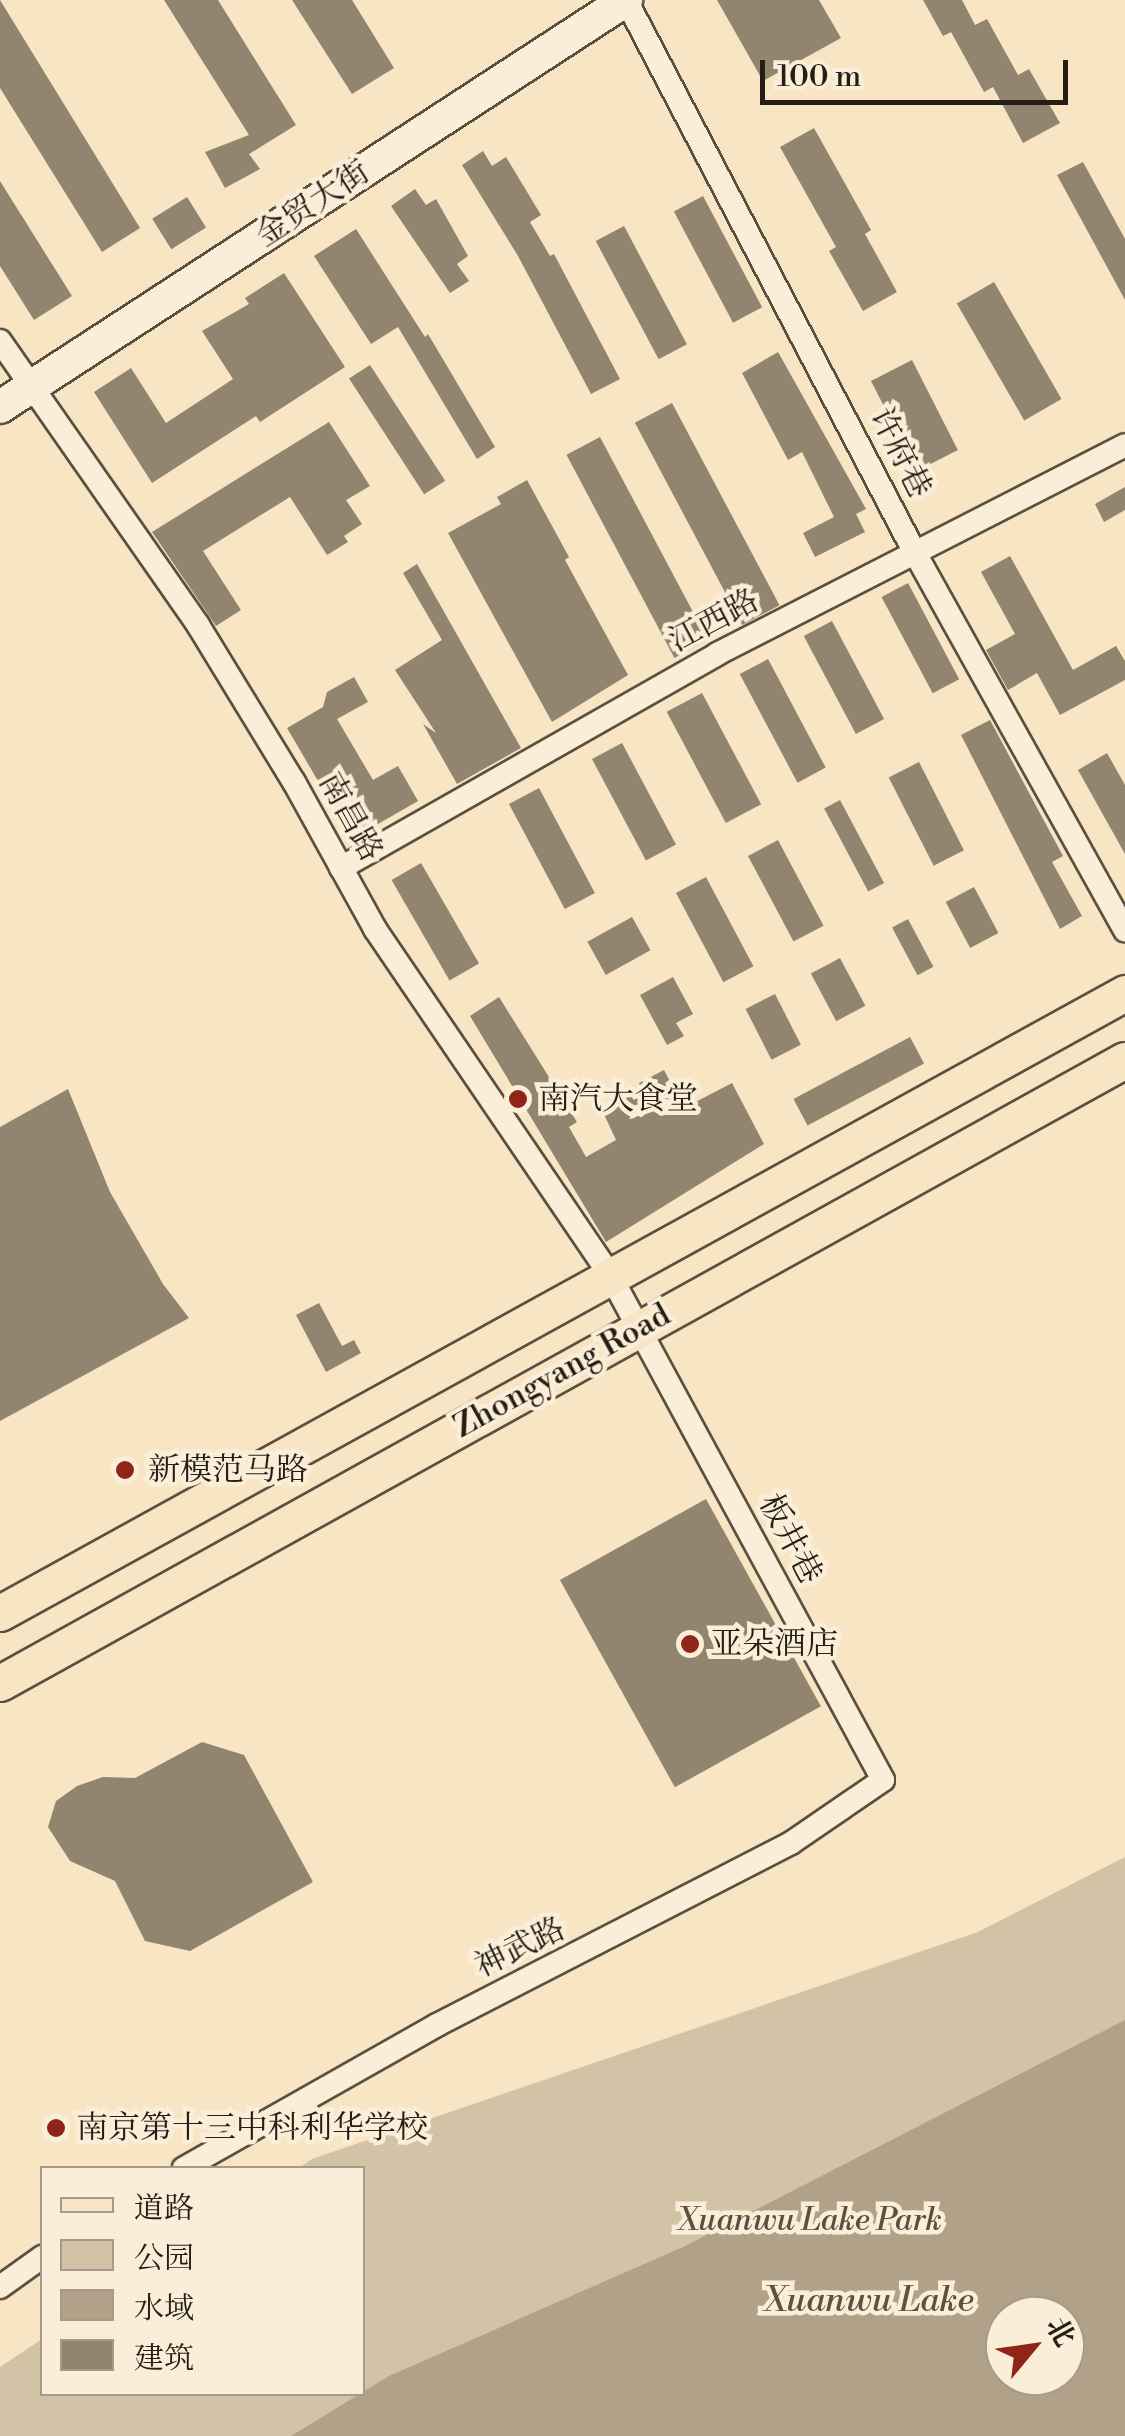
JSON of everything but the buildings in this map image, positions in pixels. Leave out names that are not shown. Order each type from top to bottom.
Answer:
[{"type":"main road","name":"Zhongyang Road","points":[[0,1613],[1125,992]]},
{"type":"main road","name":"Zhongyang Road","points":[[0,1683],[1125,1060]]},
{"type":"street","name":"金贸大街","points":[[0,407],[626,0]]},
{"type":"street","name":"许府巷","points":[[626,0],[915,553],[1125,931]]},
{"type":"street","name":"南昌路","points":[[0,341],[198,625],[375,929],[610,1275],[640,1328]]},
{"type":"street","name":"江西路","points":[[342,868],[718,654],[1125,445]]},
{"type":"street","name":"板井巷","points":[[640,1328],[882,1780]]},
{"type":"street","name":"神武路","points":[[188,2166],[436,2025],[790,1843],[882,1780]]},
{"type":"street","points":[[0,2287],[36,2262]]},
{"type":"green space","name":"Xuanwu Lake Park","points":[[1125,1857],[1125,2436],[0,2436],[0,2367],[40,2340],[40,2396],[365,2396],[365,2166],[302,2166],[312,2159],[978,1932]]},
{"type":"water","name":"Xuanwu Lake","points":[[1125,2020],[1125,2436],[291,2436],[356,2396],[365,2396],[365,2391],[389,2376],[683,2247]]},
{"type":"place","name":"南汽大食堂","points":[[518,1099]]},
{"type":"place","name":"新模范马路","points":[[125,1470]]},
{"type":"place","name":"亚朵酒店","points":[[690,1644]]},
{"type":"place","name":"南京第十三中科利华学校","points":[[56,2128]]}]
